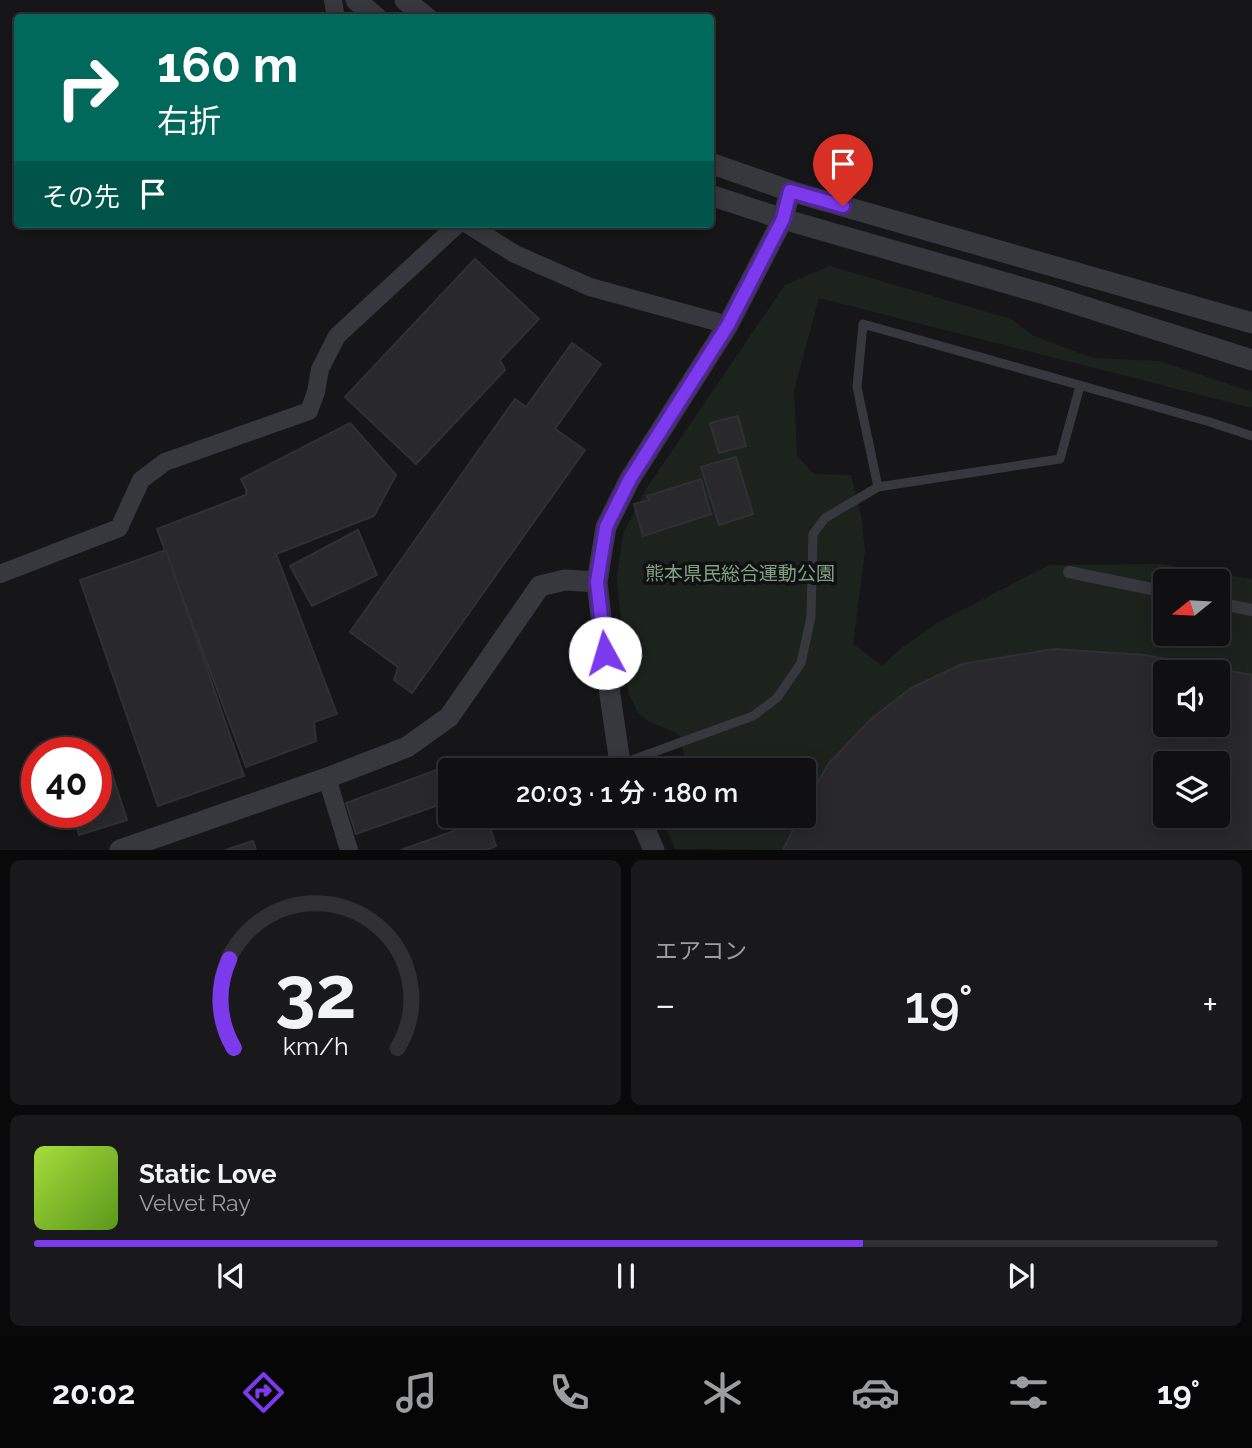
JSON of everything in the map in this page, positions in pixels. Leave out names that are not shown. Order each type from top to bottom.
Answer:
[{"type":"street","points":[[356,0],[372,14]]},
{"type":"street","points":[[405,0],[422,14]]},
{"type":"street","points":[[714,164],[790,191],[1250,318]]},
{"type":"street","points":[[619,758],[597,582],[606,527],[624,491],[728,325],[783,219],[790,191]]},
{"type":"street","points":[[714,196],[783,219],[1048,295],[1252,360]]},
{"type":"street","points":[[0,574],[120,528],[141,480],[165,462],[309,411],[320,369],[337,336],[454,228]]},
{"type":"street","points":[[473,228],[515,254],[590,287],[728,325]]},
{"type":"street","points":[[1069,572],[1153,589]]},
{"type":"street","points":[[120,849],[327,778],[407,747],[449,717],[540,586],[565,580],[597,582]]},
{"type":"street","points":[[1230,605],[1252,610]]},
{"type":"street","points":[[327,778],[349,849]]},
{"type":"street","points":[[644,828],[654,849]]},
{"type":"lane","points":[[878,487],[857,387],[863,324],[1252,436]]},
{"type":"lane","points":[[643,758],[753,716],[777,698],[801,663],[811,617],[813,534],[825,518],[878,487],[1060,459],[1080,386]]},
{"type":"green space","name":"熊本県民総合運動公園","points":[[830,266],[1011,319],[1034,336],[1093,358],[1159,361],[1252,392],[1252,408],[819,298],[794,390],[797,456],[814,474],[851,475],[862,520],[865,552],[853,644],[882,666],[900,649],[939,622],[1049,565],[1161,564],[1191,569],[1153,569],[1153,646],[1230,646],[1230,575],[1252,579],[1252,675],[1230,671],[1230,660],[1171,660],[1144,655],[1054,649],[962,664],[911,688],[870,720],[829,763],[816,786],[816,758],[685,758],[679,734],[648,721],[638,713],[628,692],[617,578],[623,534],[646,489],[785,285]]},
{"type":"green space","points":[[666,828],[794,828],[783,850],[675,849]]},
{"type":"building","points":[[475,259],[539,319],[500,360],[505,370],[416,464],[345,397]]},
{"type":"building","points":[[572,343],[601,364],[555,429],[585,450],[412,693],[394,680],[398,667],[350,632],[515,399],[526,407]]},
{"type":"building","points":[[738,416],[746,446],[719,453],[710,423]]},
{"type":"building","points":[[350,423],[396,475],[374,516],[276,554],[337,714],[314,722],[316,741],[246,767],[157,529],[246,495],[241,479]]},
{"type":"building","points":[[736,457],[753,514],[719,525],[701,467]]},
{"type":"building","points":[[701,479],[711,514],[643,536],[634,504],[649,500],[647,496]]},
{"type":"building","points":[[358,530],[377,575],[312,606],[290,566]]},
{"type":"building","points":[[166,550],[244,776],[158,806],[80,580]]},
{"type":"building","points":[[1054,649],[1144,655],[1171,660],[1153,660],[1153,737],[1230,737],[1230,671],[1252,675],[1252,850],[783,850],[794,828],[816,828],[816,786],[829,763],[870,720],[911,688],[962,664]]},
{"type":"building","points":[[438,769],[438,805],[356,834],[346,803]]},
{"type":"building","points":[[112,773],[127,820],[112,825]]},
{"type":"building","points":[[77,828],[101,828],[79,835]]},
{"type":"building","points":[[462,828],[490,828],[496,846],[486,850],[401,850]]},
{"type":"building","points":[[253,841],[256,850],[225,850]]},
{"type":"route","points":[[605,653],[597,582],[606,527],[630,479],[728,325],[783,219],[790,191],[843,206]]}]
